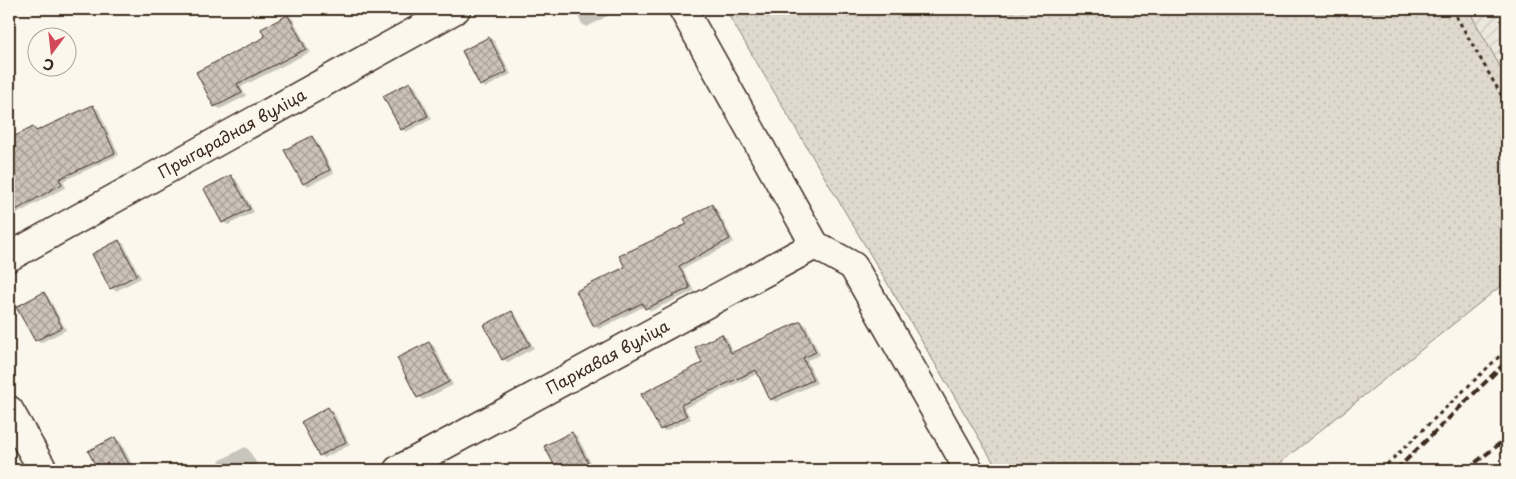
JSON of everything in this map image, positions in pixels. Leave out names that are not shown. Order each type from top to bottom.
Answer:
[{"type":"street","name":"Прыгарадная вуліца","points":[[9,257],[456,9]]},
{"type":"street","points":[[683,9],[815,244],[852,266],[970,470]]},
{"type":"street","name":"Паркавая вуліца","points":[[398,470],[815,244]]},
{"type":"street","points":[[9,410],[43,470]]},
{"type":"path","points":[[1452,9],[1507,105]]},
{"type":"path","points":[[1382,470],[1507,349]]},
{"type":"shaded area","points":[[725,9],[1468,9],[1507,79],[1507,281],[1271,470],[998,470]]},
{"type":"shaded area","points":[[1468,9],[1507,9],[1507,79]]},
{"type":"building","points":[[288,15],[306,49],[237,84],[242,93],[214,107],[196,72],[265,37],[261,29]]},
{"type":"building","points":[[489,37],[507,72],[480,86],[462,51]]},
{"type":"building","points":[[410,82],[428,116],[401,130],[383,96]]},
{"type":"building","points":[[93,105],[115,153],[59,179],[62,184],[9,214],[9,139],[33,127],[36,131]]},
{"type":"building","points":[[312,136],[330,170],[303,184],[284,150]]},
{"type":"building","points":[[231,175],[250,209],[222,223],[204,189]]},
{"type":"building","points":[[712,204],[730,239],[679,266],[690,288],[645,309],[642,303],[594,327],[576,291],[625,267],[619,256],[687,224],[684,219]]},
{"type":"building","points":[[119,240],[137,275],[110,289],[92,254]]},
{"type":"building","points":[[44,292],[62,327],[35,341],[16,307]]},
{"type":"building","points":[[512,311],[530,345],[502,360],[484,325]]},
{"type":"building","points":[[801,321],[816,352],[803,358],[813,380],[770,400],[756,370],[681,405],[687,416],[660,430],[641,394],[702,363],[695,347],[722,334],[731,353]]},
{"type":"building","points":[[429,342],[449,382],[417,398],[397,358]]},
{"type":"building","points":[[328,407],[346,442],[319,456],[301,422]]},
{"type":"building","points":[[572,432],[592,470],[557,470],[544,446]]},
{"type":"building","points":[[115,437],[132,470],[98,470],[88,451]]},
{"type":"railway","points":[[1396,470],[1507,361]]},
{"type":"railway","points":[[1466,470],[1507,438]]}]
